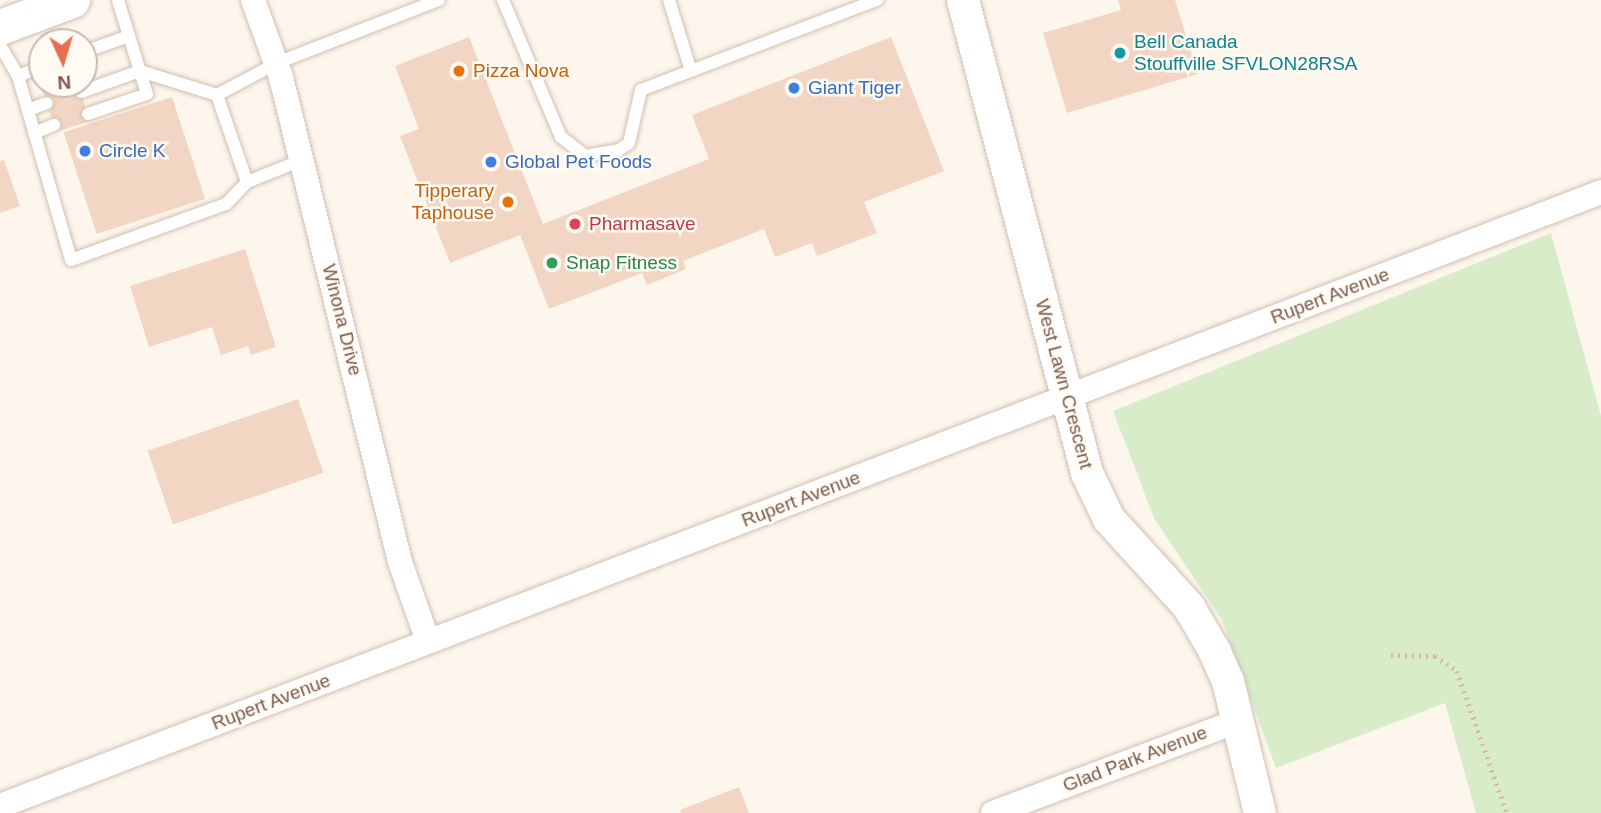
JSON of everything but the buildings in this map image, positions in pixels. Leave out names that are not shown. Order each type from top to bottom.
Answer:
[{"type":"main road","points":[[0,27],[72,0]]},
{"type":"street","name":"Winona Drive","points":[[253,0],[277,63],[400,562],[428,641]]},
{"type":"street","name":"West Lawn Crescent","points":[[963,0],[1087,473],[1110,519],[1189,607],[1224,670],[1260,813]]},
{"type":"street","name":"Rupert Avenue","points":[[0,806],[1601,192]]},
{"type":"street","name":"Glad Park Avenue","points":[[993,813],[1238,720]]},
{"type":"lane","points":[[88,114],[147,94],[118,0]]},
{"type":"lane","points":[[98,86],[140,71],[217,95],[277,63],[439,0]]},
{"type":"lane","points":[[669,0],[691,71]]},
{"type":"lane","points":[[508,1],[561,137],[584,156],[619,150],[629,142],[641,90],[877,0]]},
{"type":"lane","points":[[98,47],[129,36]]},
{"type":"lane","points":[[0,45],[18,76],[71,260],[226,204],[247,182],[302,160]]},
{"type":"lane","points":[[18,76],[28,72]]},
{"type":"lane","points":[[217,95],[247,182]]},
{"type":"lane","points":[[28,110],[47,103]]},
{"type":"lane","points":[[34,133],[54,125]]},
{"type":"path","points":[[1391,655],[1435,656],[1457,671],[1507,813]]},
{"type":"green space","points":[[1551,233],[1601,416],[1601,813],[1476,813],[1445,703],[1276,768],[1222,620],[1154,518],[1113,411]]},
{"type":"place","name":"Bell Canada Stouffville SFVLON28RSA","points":[[1120,53]]},
{"type":"place","name":"Pizza Nova","points":[[459,71]]},
{"type":"place","name":"Giant Tiger","points":[[794,88]]},
{"type":"place","name":"Circle K","points":[[85,151]]},
{"type":"place","name":"Global Pet Foods","points":[[491,162]]},
{"type":"place","name":"Tipperary Taphouse","points":[[508,202]]},
{"type":"place","name":"Pharmasave","points":[[575,224]]},
{"type":"place","name":"Snap Fitness","points":[[552,263]]}]
